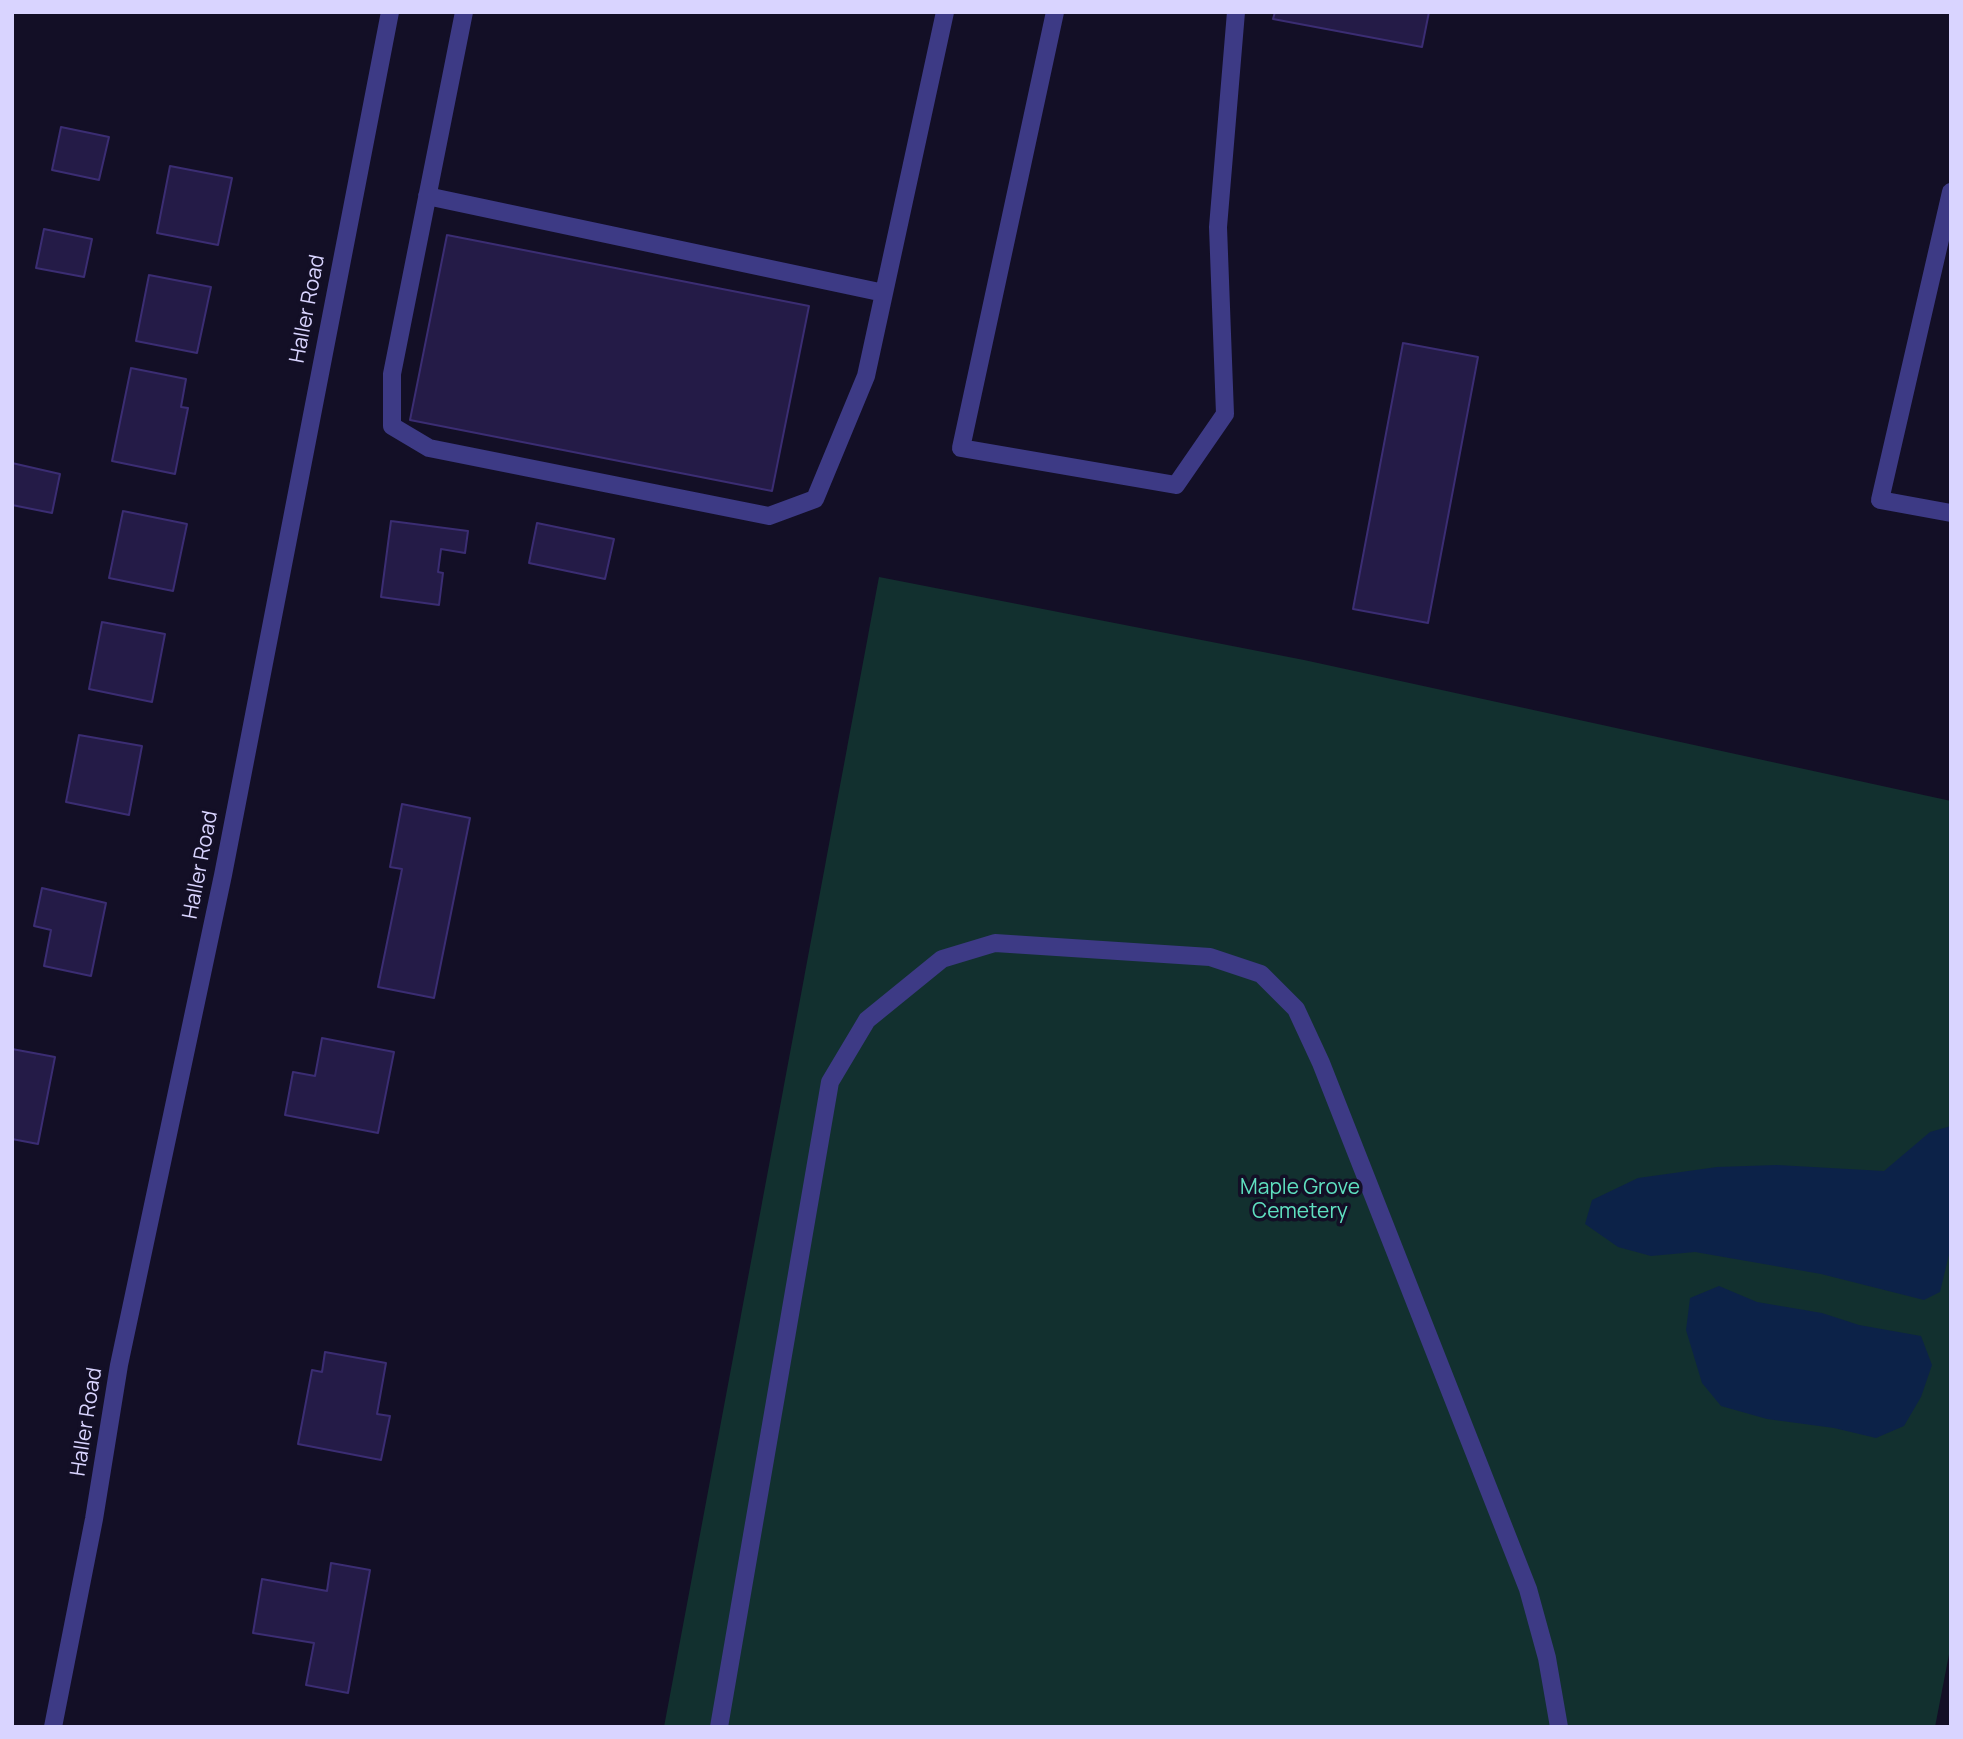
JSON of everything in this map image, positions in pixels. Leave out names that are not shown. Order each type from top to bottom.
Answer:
[{"type":"street","name":"Haller Road","points":[[53,1727],[94,1519],[119,1365],[223,876],[390,12]]},
{"type":"street","points":[[464,12],[392,374],[392,426],[429,448],[769,516],[815,499],[866,376],[945,12]]},
{"type":"street","points":[[1055,12],[961,449],[1176,485],[1226,414],[1218,227],[1236,12]]},
{"type":"street","points":[[1951,192],[1880,500],[1951,513]]},
{"type":"street","points":[[427,197],[884,293]]},
{"type":"street","points":[[719,1727],[830,1082],[867,1020],[942,959],[995,943],[1210,957],[1261,974],[1296,1009],[1321,1063],[1528,1588],[1547,1658],[1559,1727]]},
{"type":"green space","name":"Maple Grove Cemetery","points":[[879,577],[1304,660],[1951,801],[1951,1644],[1935,1727],[664,1727]]},
{"type":"water","points":[[1951,1126],[1951,1246],[1940,1292],[1924,1300],[1821,1274],[1695,1252],[1651,1256],[1618,1247],[1585,1224],[1592,1200],[1638,1178],[1717,1167],[1777,1165],[1884,1171],[1930,1132]]},
{"type":"water","points":[[1719,1286],[1757,1302],[1822,1313],[1859,1325],[1921,1336],[1932,1365],[1921,1397],[1904,1426],[1876,1438],[1834,1428],[1767,1419],[1721,1406],[1702,1383],[1686,1330],[1690,1298]]},
{"type":"building","points":[[1275,12],[1429,12],[1422,47],[1273,19]]},
{"type":"building","points":[[61,127],[109,137],[99,180],[52,170]]},
{"type":"building","points":[[170,166],[232,178],[218,245],[157,233]]},
{"type":"building","points":[[44,229],[92,239],[84,277],[36,268]]},
{"type":"building","points":[[447,235],[809,306],[772,491],[410,420]]},
{"type":"building","points":[[149,275],[211,287],[197,353],[136,341]]},
{"type":"building","points":[[1403,343],[1478,357],[1428,623],[1353,609]]},
{"type":"building","points":[[131,368],[186,379],[181,407],[188,408],[175,474],[112,461]]},
{"type":"building","points":[[12,463],[60,474],[52,513],[12,505]]},
{"type":"building","points":[[123,511],[187,524],[173,591],[109,578]]},
{"type":"building","points":[[391,521],[468,531],[465,553],[441,549],[438,572],[443,573],[439,605],[381,597]]},
{"type":"building","points":[[537,523],[614,539],[605,579],[529,563]]},
{"type":"building","points":[[102,622],[165,634],[152,702],[89,689]]},
{"type":"building","points":[[79,735],[142,746],[129,815],[66,802]]},
{"type":"building","points":[[402,804],[470,818],[434,998],[378,987],[402,869],[390,867]]},
{"type":"building","points":[[42,888],[106,903],[91,976],[44,966],[51,930],[34,926]]},
{"type":"building","points":[[322,1038],[394,1052],[378,1133],[285,1115],[293,1072],[315,1076]]},
{"type":"building","points":[[12,1049],[55,1057],[38,1144],[12,1139]]},
{"type":"building","points":[[325,1352],[386,1363],[377,1414],[390,1416],[381,1460],[298,1444],[312,1370],[322,1372]]},
{"type":"building","points":[[331,1563],[370,1570],[348,1693],[306,1685],[314,1643],[253,1633],[262,1579],[327,1591]]}]
